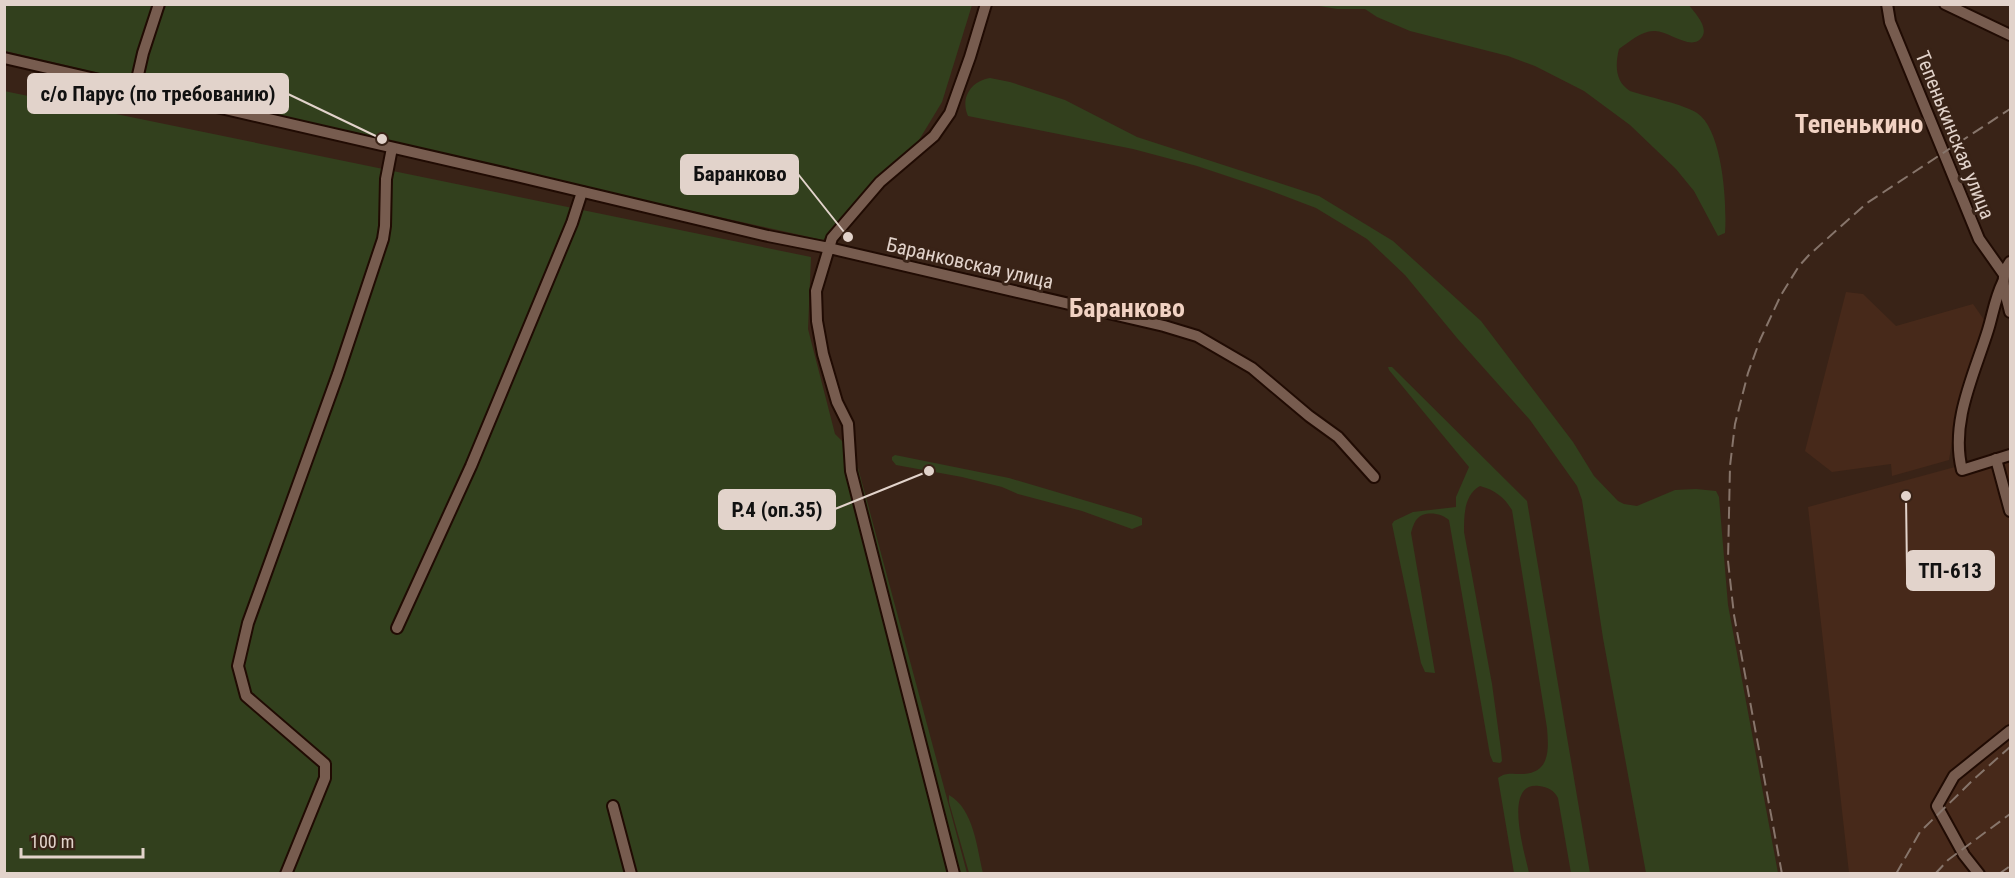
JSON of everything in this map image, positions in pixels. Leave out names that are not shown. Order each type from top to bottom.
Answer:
[{"type":"street","points":[[135,88],[143,53],[159,4]]},
{"type":"street","points":[[954,873],[851,471],[848,424],[837,402],[823,354],[817,321],[816,291],[832,238],[880,182],[934,136],[950,113],[986,4]]},
{"type":"street","name":"Тепенькинская улица","points":[[1887,4],[1890,22],[1979,239],[2003,277]]},
{"type":"street","points":[[1945,4],[2010,35]]},
{"type":"street","name":"Баранковская улица","points":[[4,58],[1164,326],[1197,336],[1252,368],[1338,437],[1374,477]]},
{"type":"street","points":[[286,873],[325,778],[325,764],[246,696],[238,666],[248,623],[338,374],[383,239],[386,179],[392,148]]},
{"type":"street","points":[[397,628],[471,466],[572,224],[582,192]]},
{"type":"street","points":[[2010,262],[1996,296],[1964,404],[1959,431],[1959,457],[1962,470],[2010,455]]},
{"type":"street","points":[[2003,277],[2010,312]]},
{"type":"street","points":[[1996,459],[2010,511]]},
{"type":"street","points":[[1978,873],[1964,855],[1937,806],[1954,776],[2010,731]]},
{"type":"street","points":[[613,806],[631,873]]},
{"type":"shaded area","points":[[1846,292],[1863,294],[1896,326],[1973,304],[1987,324],[1955,424],[1949,460],[1892,476],[1891,464],[1832,472],[1805,451]]},
{"type":"shaded area","points":[[2010,452],[2010,873],[1849,873],[1808,507]]},
{"type":"green space","points":[[5,4],[972,5],[942,102],[916,145],[823,240],[593,189],[5,51]]},
{"type":"green space","points":[[1313,5],[1689,5],[1704,29],[1698,41],[1686,42],[1655,31],[1641,34],[1619,49],[1617,73],[1621,83],[1630,91],[1692,110],[1706,122],[1718,151],[1724,187],[1725,233],[1718,236],[1694,191],[1676,169],[1630,125],[1584,91],[1535,66],[1508,56],[1410,31],[1377,17],[1365,9],[1337,9]]},
{"type":"green space","points":[[990,78],[1065,100],[1137,137],[1319,196],[1393,241],[1481,321],[1573,442],[1594,476],[1618,501],[1637,506],[1675,490],[1716,491],[1719,497],[1728,605],[1778,873],[1646,873],[1603,638],[1582,500],[1577,486],[1530,420],[1405,275],[1367,239],[1316,208],[1266,189],[1197,166],[1133,149],[968,116],[965,103],[969,91],[977,83]]},
{"type":"green space","points":[[4,91],[811,257],[808,329],[835,434],[854,453],[967,873],[5,873]]},
{"type":"green space","points":[[1388,367],[1392,367],[1527,501],[1590,873],[1571,873],[1558,798],[1550,789],[1539,786],[1528,788],[1521,795],[1519,820],[1529,873],[1514,873],[1498,778],[1506,774],[1531,773],[1538,770],[1546,759],[1548,736],[1512,510],[1506,501],[1495,492],[1480,486],[1468,500],[1464,532],[1492,684],[1501,750],[1502,761],[1500,763],[1493,762],[1490,755],[1449,520],[1433,514],[1420,516],[1411,533],[1435,673],[1425,672],[1421,663],[1392,524],[1413,512],[1456,507],[1456,497],[1469,467]]},
{"type":"green space","points":[[895,455],[1009,478],[1134,515],[1142,518],[1142,525],[1132,529],[1002,487],[896,465],[892,460]]},
{"type":"green space","points":[[949,795],[957,801],[969,820],[983,873],[969,873]]},
{"type":"railway","points":[[1782,874],[1734,615],[1728,561],[1730,466],[1735,424],[1748,373],[1760,340],[1781,295],[1799,266],[1809,255],[1867,203],[2010,109]]},
{"type":"railway","points":[[1896,874],[1920,832],[2010,747]]},
{"type":"railway","points":[[1935,874],[1948,860],[2010,814]]},
{"type":"railway","points":[[1999,874],[2010,866]]},
{"type":"place","name":"с/о Парус (по требованию)","points":[[382,139]]},
{"type":"place","name":"Баранково","points":[[848,237]]},
{"type":"place","name":"Р.4 (оп.35)","points":[[929,471]]},
{"type":"place","name":"ТП-613","points":[[1906,496]]},
{"type":"district","name":"Тепенькино","points":[[1859,124]]},
{"type":"district","name":"Баранково","points":[[1127,308]]}]
